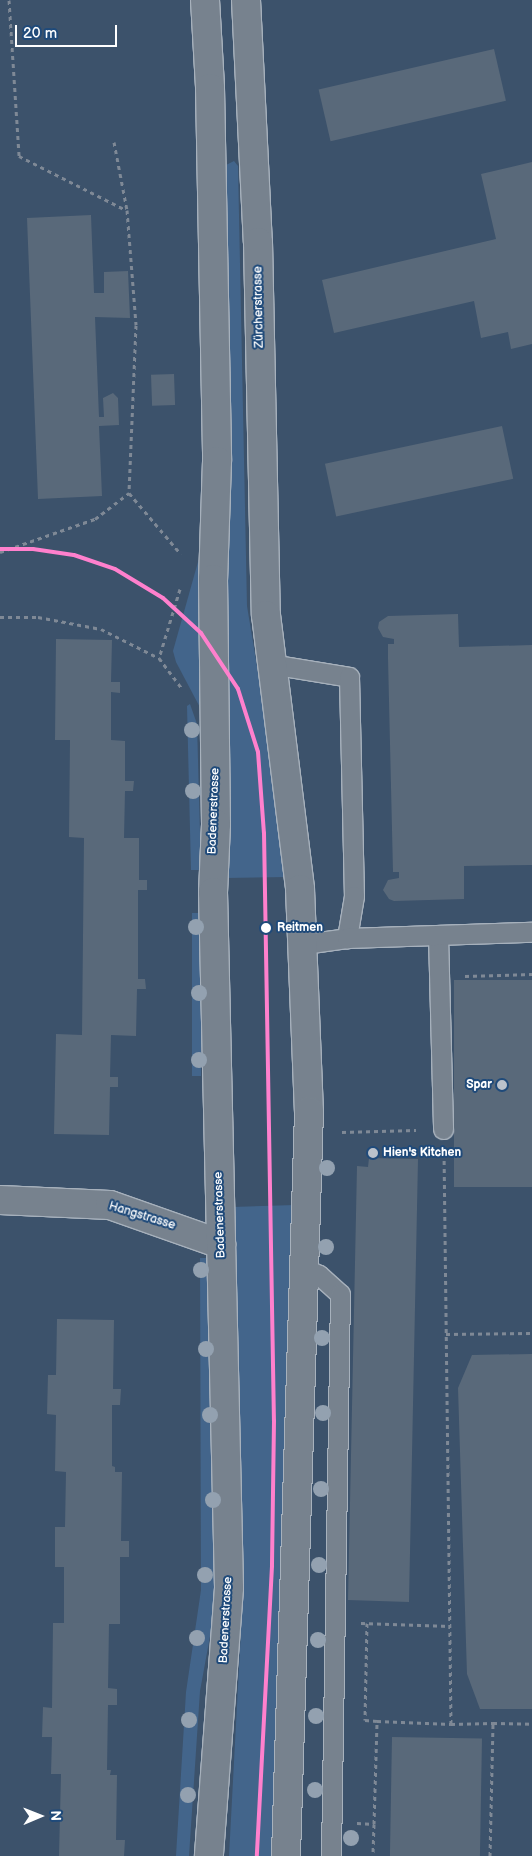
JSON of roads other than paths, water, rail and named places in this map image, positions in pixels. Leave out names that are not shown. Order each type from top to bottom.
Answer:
[{"type":"main road","name":"Badenerstrasse","points":[[205,0],[210,88],[217,452],[214,574],[216,824],[213,883],[229,1588],[209,1856]]},
{"type":"main road","name":"Zürcherstrasse","points":[[246,0],[258,242],[266,614],[270,664]]},
{"type":"main road","points":[[270,664],[295,834],[304,944],[309,1111],[306,1269],[286,1856]]},
{"type":"main road","name":"Hangstrasse","points":[[0,1200],[110,1205],[221,1244]]},
{"type":"lane","points":[[270,664],[349,676],[354,896],[347,938]]},
{"type":"lane","points":[[304,944],[347,938],[532,932]]},
{"type":"lane","points":[[438,935],[443,1129]]},
{"type":"lane","points":[[306,1269],[319,1275],[340,1294],[330,1856]]},
{"type":"tram line","name":"20","points":[[0,549],[33,549],[74,555],[115,569],[163,598],[201,633],[238,689],[258,752],[264,833],[274,1421],[272,1566],[257,1856]]},
{"type":"place","name":"Reitmen","points":[[266,928]]},
{"type":"place","name":"Spar","points":[[502,1085]]},
{"type":"place","name":"Hien's Kitchen","points":[[373,1153]]}]
